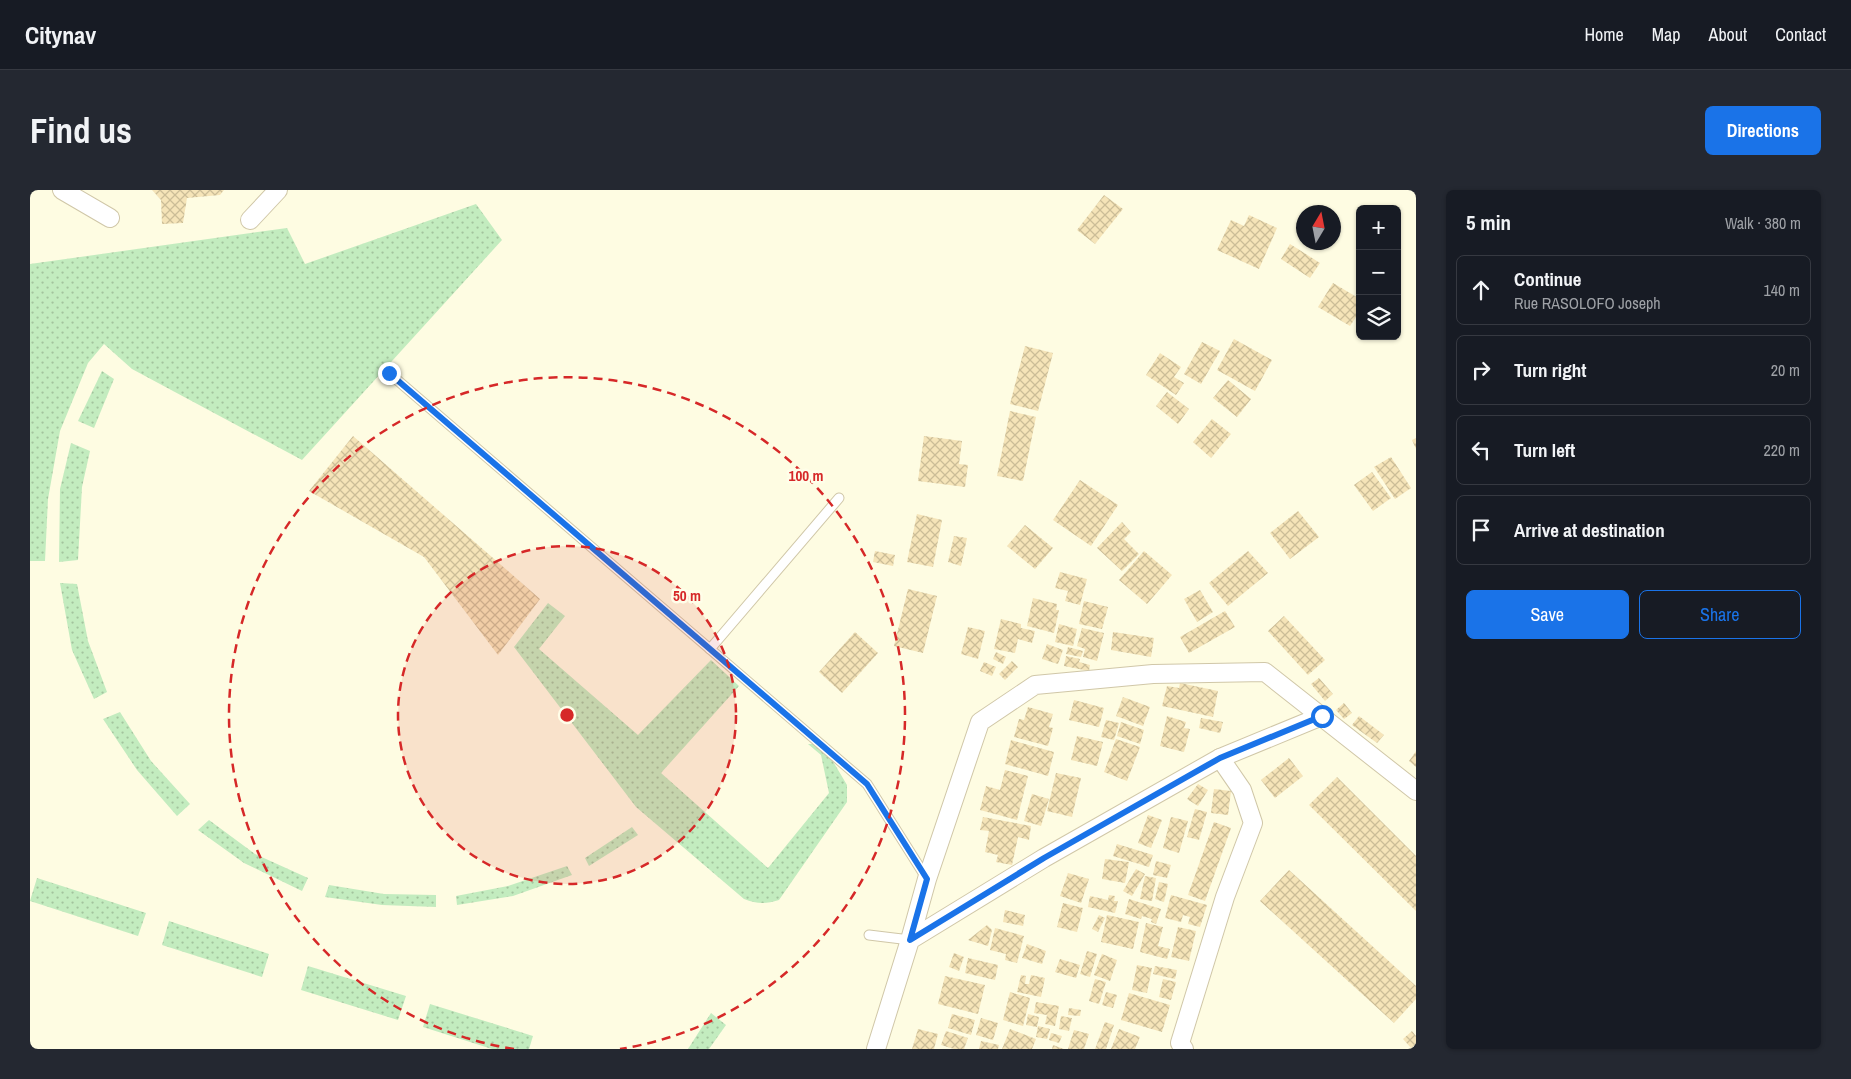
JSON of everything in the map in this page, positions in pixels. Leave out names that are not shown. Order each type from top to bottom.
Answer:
[{"type":"street","points":[[62,190],[110,218]]},
{"type":"street","points":[[250,220],[278,190]]},
{"type":"street","points":[[876,1049],[927,879],[980,722],[1035,685],[1153,674],[1265,672],[1416,792]]},
{"type":"street","points":[[910,940],[1044,858],[1220,758],[1322,716]]},
{"type":"street","points":[[1184,1049],[1180,1043],[1225,897],[1253,823],[1242,790],[1220,758]]},
{"type":"lane","points":[[389,373],[867,784],[927,879]]},
{"type":"lane","points":[[710,649],[839,498]]},
{"type":"lane","points":[[869,934],[910,940]]},
{"type":"green space","points":[[476,204],[502,240],[302,460],[132,369],[104,344],[88,363],[60,431],[48,499],[45,561],[30,561],[30,264],[287,228],[305,264]]},
{"type":"green space","points":[[102,371],[114,379],[94,428],[78,421]]},
{"type":"green space","points":[[71,443],[90,451],[82,487],[78,560],[59,562],[60,489]]},
{"type":"green space","points":[[60,583],[77,584],[88,641],[107,692],[94,699],[72,650]]},
{"type":"green space","points":[[548,603],[565,616],[539,649],[638,735],[711,660],[739,686],[661,773],[768,868],[829,793],[821,755],[808,744],[814,744],[831,758],[847,785],[847,802],[779,900],[761,903],[744,899],[636,807],[514,647]]},
{"type":"green space","points":[[120,712],[151,761],[190,804],[177,816],[137,770],[103,719]]},
{"type":"green space","points":[[209,820],[255,854],[308,878],[302,891],[244,863],[198,830]]},
{"type":"green space","points":[[632,827],[638,835],[589,866],[585,858]]},
{"type":"green space","points":[[567,866],[572,875],[513,896],[457,905],[456,896],[508,886]]},
{"type":"green space","points":[[37,878],[146,913],[138,936],[30,901]]},
{"type":"green space","points":[[329,885],[384,894],[436,895],[436,907],[382,905],[325,897]]},
{"type":"green space","points":[[169,921],[269,954],[262,977],[162,945]]},
{"type":"green space","points":[[308,966],[406,996],[398,1020],[301,990]]},
{"type":"green space","points":[[430,1004],[533,1036],[529,1049],[492,1049],[423,1027]]},
{"type":"green space","points":[[711,1013],[726,1025],[709,1049],[688,1049]]},
{"type":"building","points":[[152,190],[224,190],[220,195],[187,198],[183,223],[162,224],[161,200]]},
{"type":"building","points":[[1104,195],[1123,209],[1095,244],[1077,230]]},
{"type":"building","points":[[1249,215],[1277,228],[1259,269],[1217,250],[1231,220],[1244,226]]},
{"type":"building","points":[[1290,244],[1296,248],[1296,250],[1299,250],[1320,263],[1310,278],[1281,259]]},
{"type":"building","points":[[1333,283],[1356,297],[1356,317],[1350,326],[1318,307]]},
{"type":"building","points":[[1234,339],[1272,360],[1255,391],[1217,370]]},
{"type":"building","points":[[1202,342],[1220,351],[1201,384],[1184,374]]},
{"type":"building","points":[[1025,346],[1053,353],[1038,411],[1010,404]]},
{"type":"building","points":[[1160,353],[1181,367],[1174,377],[1184,383],[1176,395],[1146,375]]},
{"type":"building","points":[[1228,380],[1251,399],[1237,417],[1213,398]]},
{"type":"building","points":[[1167,392],[1189,409],[1178,424],[1156,406]]},
{"type":"building","points":[[1010,411],[1036,417],[1023,481],[997,476]]},
{"type":"building","points":[[1212,419],[1231,434],[1211,458],[1193,442]]},
{"type":"building","points":[[353,436],[540,599],[498,655],[424,557],[309,491]]},
{"type":"building","points":[[924,436],[962,441],[959,464],[968,465],[965,487],[918,481]]},
{"type":"building","points":[[1416,438],[1416,449],[1412,440]]},
{"type":"building","points":[[1391,457],[1411,488],[1395,499],[1374,467]]},
{"type":"building","points":[[1372,472],[1391,498],[1373,511],[1354,485]]},
{"type":"building","points":[[1080,480],[1118,505],[1091,546],[1053,520]]},
{"type":"building","points":[[1298,511],[1319,537],[1290,559],[1270,533]]},
{"type":"building","points":[[917,514],[942,520],[933,567],[907,562]]},
{"type":"building","points":[[1122,522],[1131,532],[1124,539],[1139,554],[1122,571],[1097,548]]},
{"type":"building","points":[[1025,525],[1053,548],[1035,569],[1007,546]]},
{"type":"building","points":[[954,536],[967,538],[961,566],[948,562]]},
{"type":"building","points":[[875,551],[895,555],[893,566],[873,562]]},
{"type":"building","points":[[1144,551],[1172,575],[1147,604],[1119,580]]},
{"type":"building","points":[[1248,551],[1268,573],[1228,606],[1209,583]]},
{"type":"building","points":[[1060,572],[1087,579],[1080,605],[1065,601],[1068,591],[1055,588]]},
{"type":"building","points":[[908,589],[937,596],[923,653],[894,646]]},
{"type":"building","points":[[1200,590],[1213,612],[1197,622],[1184,599]]},
{"type":"building","points":[[1033,598],[1057,604],[1056,610],[1059,610],[1054,633],[1027,626]]},
{"type":"building","points":[[1084,601],[1108,607],[1102,629],[1079,624]]},
{"type":"building","points":[[1225,611],[1235,627],[1189,653],[1180,637]]},
{"type":"building","points":[[1284,616],[1325,660],[1308,675],[1268,631]]},
{"type":"building","points":[[1001,619],[1021,624],[1021,628],[1035,631],[1032,643],[1018,639],[1015,653],[994,649]]},
{"type":"building","points":[[1059,624],[1077,629],[1073,646],[1055,642]]},
{"type":"building","points":[[968,627],[985,631],[978,659],[961,654]]},
{"type":"building","points":[[1082,628],[1104,633],[1097,661],[1083,657],[1085,649],[1077,646]]},
{"type":"building","points":[[855,632],[878,653],[842,693],[819,672]]},
{"type":"building","points":[[1113,632],[1154,638],[1151,657],[1111,650]]},
{"type":"building","points":[[1047,644],[1063,650],[1058,664],[1042,659]]},
{"type":"building","points":[[1068,647],[1083,651],[1081,657],[1066,654]]},
{"type":"building","points":[[996,652],[1006,657],[1003,664],[993,659]]},
{"type":"building","points":[[1066,656],[1080,659],[1079,662],[1090,665],[1089,671],[1064,666]]},
{"type":"building","points":[[1012,661],[1018,667],[1005,680],[999,674]]},
{"type":"building","points":[[984,662],[996,667],[992,676],[980,671]]},
{"type":"building","points":[[1319,678],[1333,694],[1325,701],[1311,684]]},
{"type":"building","points":[[1180,683],[1218,691],[1213,717],[1162,706],[1167,686],[1179,688]]},
{"type":"building","points":[[1123,697],[1150,707],[1143,726],[1116,716]]},
{"type":"building","points":[[1074,700],[1104,708],[1099,727],[1069,720]]},
{"type":"building","points":[[1344,703],[1352,713],[1344,719],[1336,710]]},
{"type":"building","points":[[1028,707],[1053,714],[1049,727],[1053,728],[1048,746],[1014,737],[1019,719],[1024,720]]},
{"type":"building","points":[[1167,716],[1186,722],[1184,728],[1190,729],[1184,752],[1160,746]]},
{"type":"building","points":[[1359,716],[1384,735],[1377,743],[1352,725]]},
{"type":"building","points":[[1201,718],[1223,722],[1220,733],[1199,728]]},
{"type":"building","points":[[1106,720],[1119,723],[1114,740],[1101,737]]},
{"type":"building","points":[[1121,722],[1144,730],[1140,744],[1117,736]]},
{"type":"building","points":[[1077,736],[1103,742],[1097,766],[1071,760]]},
{"type":"building","points":[[1116,739],[1140,747],[1127,781],[1104,772]]},
{"type":"building","points":[[1011,740],[1054,752],[1048,776],[1005,764]]},
{"type":"building","points":[[1416,751],[1416,767],[1409,761]]},
{"type":"building","points":[[1289,758],[1303,776],[1275,798],[1261,780]]},
{"type":"building","points":[[1005,770],[1028,776],[1017,820],[980,810],[986,786],[1000,790]]},
{"type":"building","points":[[1056,773],[1081,778],[1072,817],[1047,811]]},
{"type":"building","points":[[1337,777],[1416,856],[1416,911],[1309,805]]},
{"type":"building","points":[[1198,784],[1208,790],[1198,806],[1187,799]]},
{"type":"building","points":[[1214,789],[1231,791],[1228,815],[1211,813]]},
{"type":"building","points":[[1032,794],[1049,799],[1041,826],[1024,821]]},
{"type":"building","points":[[1195,809],[1207,812],[1199,840],[1187,837]]},
{"type":"building","points":[[1148,815],[1162,820],[1151,848],[1138,843]]},
{"type":"building","points":[[983,817],[1031,826],[1029,840],[1018,837],[1012,865],[996,862],[998,855],[985,852],[989,831],[980,830]]},
{"type":"building","points":[[1171,817],[1188,821],[1179,853],[1163,848]]},
{"type":"building","points":[[1214,822],[1231,828],[1205,901],[1188,895]]},
{"type":"building","points":[[1117,844],[1153,855],[1149,867],[1113,856]]},
{"type":"building","points":[[1105,859],[1129,862],[1125,883],[1102,879]]},
{"type":"building","points":[[1156,861],[1171,865],[1167,878],[1153,875]]},
{"type":"building","points":[[1136,869],[1145,874],[1132,896],[1123,891]]},
{"type":"building","points":[[1289,870],[1416,986],[1416,999],[1394,1023],[1260,901]]},
{"type":"building","points":[[1068,873],[1089,879],[1081,903],[1060,896]]},
{"type":"building","points":[[1145,876],[1156,878],[1152,901],[1140,899]]},
{"type":"building","points":[[1159,882],[1168,884],[1164,902],[1155,899]]},
{"type":"building","points":[[1109,895],[1115,896],[1114,901],[1118,901],[1115,913],[1088,907],[1090,896],[1108,900]]},
{"type":"building","points":[[1171,895],[1207,905],[1200,927],[1188,924],[1190,917],[1183,915],[1181,922],[1165,918]]},
{"type":"building","points":[[1129,899],[1161,909],[1156,924],[1151,922],[1152,919],[1142,916],[1141,919],[1125,914]]},
{"type":"building","points":[[1063,903],[1083,908],[1077,932],[1057,927]]},
{"type":"building","points":[[1005,910],[1025,915],[1023,926],[1003,922]]},
{"type":"building","points":[[1099,915],[1105,918],[1098,932],[1092,929]]},
{"type":"building","points":[[1107,915],[1139,922],[1133,949],[1101,942]]},
{"type":"building","points":[[1146,923],[1163,927],[1158,946],[1170,949],[1167,959],[1140,952]]},
{"type":"building","points":[[987,925],[992,930],[988,946],[968,940]]},
{"type":"building","points":[[1178,927],[1196,931],[1189,961],[1171,957]]},
{"type":"building","points":[[995,928],[1024,936],[1017,963],[1005,960],[1006,954],[990,950]]},
{"type":"building","points":[[1027,944],[1046,951],[1042,964],[1022,958]]},
{"type":"building","points":[[1087,951],[1097,954],[1090,977],[1080,974]]},
{"type":"building","points":[[954,953],[964,957],[959,971],[949,967]]},
{"type":"building","points":[[1102,954],[1117,960],[1110,981],[1094,975]]},
{"type":"building","points":[[968,958],[998,965],[995,980],[965,973]]},
{"type":"building","points":[[1060,959],[1080,965],[1076,978],[1055,972]]},
{"type":"building","points":[[1137,965],[1152,968],[1147,993],[1132,990]]},
{"type":"building","points":[[1155,966],[1177,970],[1175,979],[1153,974]]},
{"type":"building","points":[[1021,975],[1026,976],[1025,984],[1029,984],[1031,975],[1045,978],[1041,997],[1017,992]]},
{"type":"building","points":[[945,976],[985,985],[978,1014],[938,1004]]},
{"type":"building","points":[[1095,979],[1106,982],[1099,1004],[1089,1001]]},
{"type":"building","points":[[1163,979],[1176,982],[1171,1000],[1159,997]]},
{"type":"building","points":[[1010,992],[1030,998],[1023,1026],[1003,1020]]},
{"type":"building","points":[[1106,992],[1117,995],[1113,1008],[1102,1005]]},
{"type":"building","points":[[1129,993],[1170,1005],[1162,1032],[1121,1020]]},
{"type":"building","points":[[1036,1002],[1059,1006],[1055,1026],[1045,1024],[1047,1015],[1034,1013]]},
{"type":"building","points":[[1069,1008],[1081,1010],[1080,1016],[1068,1015]]},
{"type":"building","points":[[952,1014],[975,1020],[971,1035],[948,1028]]},
{"type":"building","points":[[1028,1014],[1039,1017],[1037,1027],[1026,1025]]},
{"type":"building","points":[[1061,1016],[1072,1018],[1069,1031],[1059,1029]]},
{"type":"building","points":[[981,1018],[998,1023],[993,1040],[976,1035]]},
{"type":"building","points":[[1105,1022],[1114,1025],[1106,1049],[1095,1049]]},
{"type":"building","points":[[1038,1026],[1050,1029],[1047,1039],[1036,1037]]},
{"type":"building","points":[[918,1029],[938,1034],[934,1049],[912,1049]]},
{"type":"building","points":[[1010,1029],[1036,1039],[1032,1049],[1002,1049]]},
{"type":"building","points":[[1119,1029],[1140,1037],[1135,1049],[1111,1049]]},
{"type":"building","points":[[1074,1030],[1089,1034],[1084,1049],[1068,1049]]},
{"type":"building","points":[[946,1031],[968,1038],[964,1049],[954,1049],[941,1045]]},
{"type":"building","points":[[1412,1031],[1416,1036],[1416,1044],[1411,1048],[1403,1039]]},
{"type":"building","points":[[1051,1033],[1062,1036],[1059,1043],[1049,1040]]},
{"type":"building","points":[[981,1041],[999,1045],[998,1049],[979,1049]]},
{"type":"building","points":[[1053,1045],[1064,1049],[1052,1049]]},
{"type":"route","points":[[389,373],[867,784],[927,879],[910,940],[1044,858],[1220,758],[1322,716]]}]
